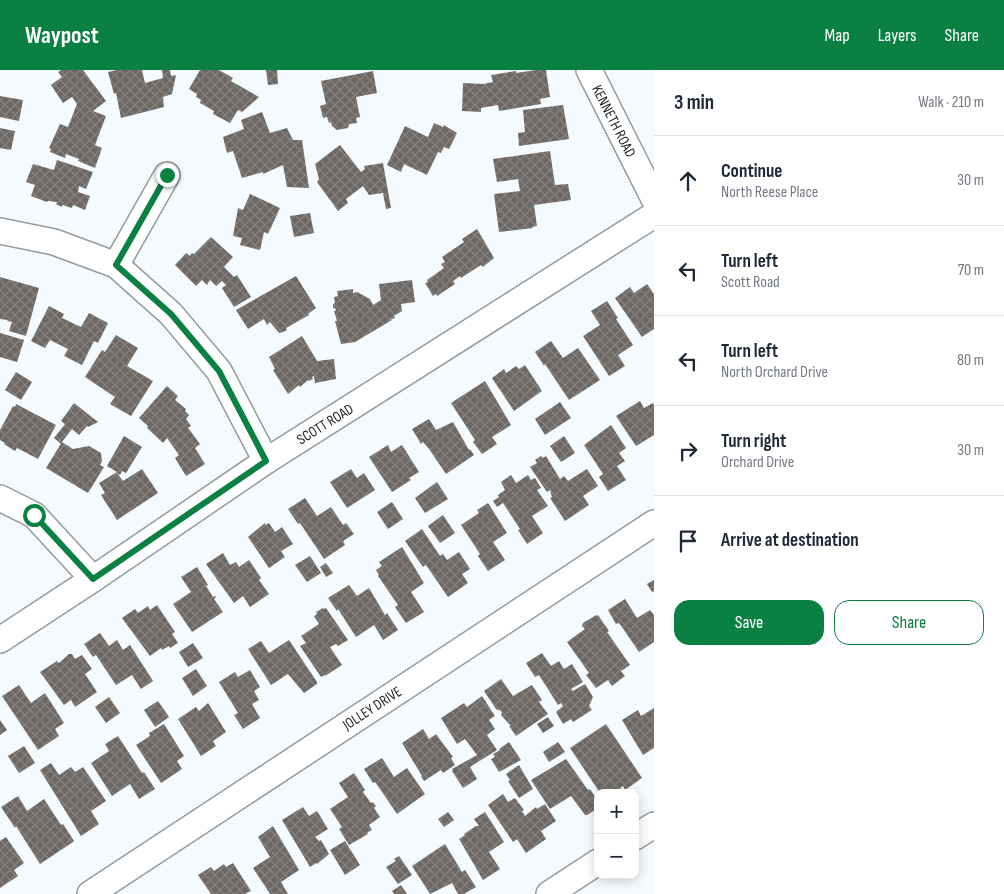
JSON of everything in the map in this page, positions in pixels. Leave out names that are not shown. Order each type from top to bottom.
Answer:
[{"type":"street","name":"KENNETH ROAD","points":[[589,70],[654,199]]},
{"type":"street","points":[[116,265],[167,175]]},
{"type":"street","name":"SCOTT ROAD","points":[[0,640],[266,461],[654,215]]},
{"type":"street","points":[[0,231],[54,242],[116,265],[171,314],[219,371],[266,461]]},
{"type":"street","points":[[0,498],[34,515],[93,579]]},
{"type":"street","name":"JOLLEY DRIVE","points":[[90,894],[654,523]]},
{"type":"street","points":[[639,834],[654,825]]},
{"type":"street","points":[[549,894],[594,865]]},
{"type":"building","points":[[61,70],[83,70],[106,101],[93,111],[106,116],[95,145],[102,148],[95,168],[66,154],[65,158],[50,152],[51,149],[49,148],[60,124],[68,127],[77,104],[72,97],[63,103],[51,85],[62,77],[58,72]]},
{"type":"building","points":[[142,70],[145,83],[163,78],[162,70],[170,70],[171,76],[176,75],[172,94],[163,97],[164,107],[121,118],[116,93],[114,94],[108,72]]},
{"type":"building","points":[[200,70],[219,70],[233,78],[231,81],[259,97],[242,112],[238,110],[230,123],[213,114],[214,111],[200,103],[201,100],[196,97],[197,94],[189,89]]},
{"type":"building","points":[[266,70],[277,70],[278,84],[268,85]]},
{"type":"building","points":[[546,70],[550,97],[540,99],[541,104],[499,111],[498,105],[481,108],[481,112],[462,111],[463,83],[483,84],[493,82],[491,75]]},
{"type":"building","points":[[373,71],[377,93],[356,97],[360,117],[356,118],[357,123],[349,124],[348,128],[337,130],[332,126],[331,122],[329,123],[327,117],[323,118],[320,106],[326,104],[321,81]]},
{"type":"building","points":[[0,96],[23,100],[19,121],[0,117]]},
{"type":"building","points":[[563,105],[569,139],[519,146],[518,133],[525,132],[523,110]]},
{"type":"building","points":[[262,112],[270,133],[287,128],[293,140],[302,140],[309,188],[287,187],[283,165],[263,174],[263,172],[242,178],[233,151],[227,153],[223,137],[244,129],[241,120]]},
{"type":"building","points":[[434,123],[443,127],[444,125],[457,133],[449,149],[444,147],[441,153],[438,152],[427,175],[404,164],[401,172],[387,165],[405,126],[428,137]]},
{"type":"building","points":[[0,128],[15,131],[11,150],[0,148]]},
{"type":"building","points":[[340,145],[361,172],[365,169],[364,166],[383,163],[391,208],[386,209],[383,193],[369,195],[363,186],[346,199],[348,203],[338,211],[317,182],[319,179],[315,164]]},
{"type":"building","points":[[550,151],[555,185],[568,184],[571,200],[534,205],[537,226],[499,232],[494,194],[520,191],[518,179],[497,182],[493,159]]},
{"type":"building","points":[[57,160],[93,172],[86,189],[79,186],[78,192],[90,196],[85,210],[73,205],[72,208],[62,205],[62,207],[56,204],[57,202],[47,202],[31,196],[35,185],[26,182],[33,164],[54,170]]},
{"type":"building","points":[[250,194],[280,208],[268,234],[264,232],[260,250],[240,245],[242,238],[233,236],[238,208],[243,210]]},
{"type":"building","points":[[310,213],[314,233],[294,237],[290,216]]},
{"type":"building","points":[[477,229],[494,258],[483,267],[481,265],[461,278],[460,276],[453,281],[455,284],[437,296],[436,294],[433,296],[425,283],[444,268],[441,264],[445,262],[442,257],[464,242],[462,239]]},
{"type":"building","points":[[211,237],[233,257],[224,267],[234,277],[237,275],[251,297],[234,307],[222,288],[226,285],[222,281],[216,286],[210,280],[207,285],[202,280],[196,286],[175,265],[186,253],[190,256],[192,253],[194,254]]},
{"type":"building","points":[[296,276],[316,308],[309,315],[286,328],[287,330],[283,332],[279,333],[270,322],[267,325],[264,319],[248,329],[236,310]]},
{"type":"building","points":[[0,277],[39,288],[26,336],[9,331],[12,322],[0,319]]},
{"type":"building","points":[[412,280],[415,302],[401,304],[402,311],[394,316],[395,318],[390,318],[392,320],[355,342],[341,344],[335,321],[337,321],[334,311],[336,311],[333,308],[335,303],[334,297],[338,296],[337,291],[353,289],[353,293],[357,292],[370,299],[373,305],[381,300],[379,284]]},
{"type":"building","points":[[647,284],[654,294],[654,329],[642,337],[615,298],[630,287],[634,293]]},
{"type":"building","points":[[607,301],[633,345],[618,355],[625,366],[609,376],[583,336],[600,325],[591,311]]},
{"type":"building","points":[[49,306],[64,314],[62,318],[81,327],[89,313],[108,323],[98,343],[94,341],[82,365],[64,356],[68,349],[50,340],[45,348],[31,341]]},
{"type":"building","points":[[0,333],[24,340],[17,362],[0,357]]},
{"type":"building","points":[[116,335],[138,348],[127,366],[153,381],[131,416],[110,404],[115,397],[85,377],[102,350],[105,352]]},
{"type":"building","points":[[302,336],[317,361],[334,359],[336,379],[315,383],[314,376],[312,377],[313,379],[308,380],[300,387],[299,385],[288,394],[273,370],[275,369],[269,357]]},
{"type":"building","points":[[551,341],[563,358],[578,348],[600,380],[569,400],[535,352]]},
{"type":"building","points":[[525,365],[542,391],[514,411],[492,378],[504,369],[506,373],[516,366],[519,369]]},
{"type":"building","points":[[16,372],[32,382],[21,400],[5,390]]},
{"type":"building","points":[[485,381],[511,425],[492,437],[497,444],[482,454],[451,403]]},
{"type":"building","points":[[167,386],[178,396],[175,400],[186,409],[185,411],[189,415],[186,419],[191,426],[188,428],[200,444],[195,448],[205,464],[186,476],[175,458],[179,455],[167,438],[163,443],[139,418]]},
{"type":"building","points":[[640,401],[644,408],[653,403],[654,405],[654,435],[636,446],[616,416]]},
{"type":"building","points":[[560,402],[571,418],[545,435],[535,419]]},
{"type":"building","points":[[74,403],[98,422],[87,426],[79,435],[72,429],[62,442],[73,449],[89,446],[101,453],[102,461],[100,465],[104,467],[88,493],[46,468],[61,444],[54,438],[65,424],[61,421]]},
{"type":"building","points":[[16,404],[56,425],[38,459],[17,448],[15,451],[0,440],[0,430],[13,406],[15,407]]},
{"type":"building","points":[[429,419],[436,430],[453,422],[469,450],[474,455],[446,474],[429,449],[423,442],[421,444],[412,429]]},
{"type":"building","points":[[611,425],[626,448],[619,453],[625,461],[617,466],[626,480],[608,491],[599,477],[603,474],[584,445]]},
{"type":"building","points":[[124,436],[142,447],[126,473],[122,471],[120,475],[117,473],[123,481],[142,469],[158,493],[117,520],[101,495],[105,493],[99,483],[117,472],[107,466]]},
{"type":"building","points":[[564,436],[575,453],[561,462],[550,446]]},
{"type":"building","points":[[388,445],[391,452],[402,445],[419,472],[409,478],[411,480],[392,492],[369,457]]},
{"type":"building","points":[[541,456],[543,458],[546,456],[560,479],[564,476],[568,481],[587,469],[598,486],[583,496],[589,505],[565,521],[550,498],[552,497],[550,490],[547,492],[530,467],[537,463],[535,460]]},
{"type":"building","points":[[351,469],[357,478],[364,473],[375,490],[347,508],[330,482]]},
{"type":"building","points":[[511,475],[516,483],[528,475],[531,480],[535,478],[541,488],[537,490],[548,506],[532,516],[543,533],[527,544],[518,530],[520,529],[503,503],[497,507],[493,501],[505,490],[501,482]]},
{"type":"building","points":[[437,482],[448,499],[425,513],[415,498]]},
{"type":"building","points":[[305,498],[317,516],[331,507],[343,525],[346,523],[354,534],[343,541],[345,545],[324,559],[300,523],[298,524],[288,509]]},
{"type":"building","points":[[392,502],[403,519],[388,529],[377,512]]},
{"type":"building","points":[[488,503],[507,533],[493,542],[505,560],[488,571],[478,556],[480,554],[461,525],[479,513],[477,510]]},
{"type":"building","points":[[443,515],[455,533],[440,543],[428,526]]},
{"type":"building","points":[[265,523],[266,525],[269,523],[275,532],[282,527],[293,544],[281,551],[285,557],[269,568],[248,537]]},
{"type":"building","points":[[422,529],[440,556],[443,554],[447,560],[459,552],[470,569],[462,574],[468,583],[448,597],[426,565],[423,567],[405,541]]},
{"type":"building","points":[[402,547],[424,583],[411,592],[424,612],[406,623],[395,607],[398,605],[376,570],[382,566],[379,562]]},
{"type":"building","points":[[223,553],[230,565],[236,562],[239,567],[249,560],[261,578],[259,580],[269,594],[250,607],[243,596],[234,603],[206,564]]},
{"type":"building","points":[[310,556],[321,573],[307,582],[295,565]]},
{"type":"building","points":[[326,563],[333,573],[326,577],[320,567]]},
{"type":"building","points":[[197,567],[208,585],[206,586],[213,597],[216,597],[214,599],[223,612],[192,632],[173,604],[191,592],[181,577]]},
{"type":"building","points":[[654,580],[654,591],[652,592],[647,584]]},
{"type":"building","points":[[349,585],[357,596],[369,588],[385,615],[387,613],[398,630],[383,640],[374,625],[356,637],[338,609],[337,611],[328,598]]},
{"type":"building","points":[[625,599],[637,618],[650,610],[654,615],[654,642],[639,652],[619,623],[616,624],[608,610]]},
{"type":"building","points":[[157,605],[175,632],[172,634],[178,643],[170,648],[169,646],[162,650],[161,648],[150,656],[122,618],[135,609],[138,613],[148,606],[150,610]]},
{"type":"building","points":[[326,608],[348,640],[338,646],[336,644],[330,647],[342,665],[321,677],[300,646],[306,643],[301,636],[319,624],[314,616],[317,614],[316,612]]},
{"type":"building","points":[[598,615],[609,631],[607,632],[630,665],[621,671],[625,676],[612,686],[608,680],[596,688],[586,675],[589,673],[567,642],[585,629],[582,626],[583,623]]},
{"type":"building","points":[[100,633],[109,646],[117,640],[123,650],[130,645],[153,681],[141,689],[132,675],[116,685],[96,655],[93,657],[84,644]]},
{"type":"building","points":[[289,640],[317,682],[317,684],[304,693],[288,674],[271,685],[248,649],[261,641],[269,653]]},
{"type":"building","points":[[193,643],[203,658],[188,667],[179,652]]},
{"type":"building","points":[[542,653],[551,666],[559,661],[564,669],[572,664],[583,682],[571,689],[573,691],[585,684],[593,697],[589,706],[592,710],[573,722],[571,719],[563,724],[556,712],[563,706],[561,703],[558,705],[539,675],[535,677],[526,663]]},
{"type":"building","points":[[69,654],[72,654],[75,659],[82,655],[92,669],[85,674],[97,692],[75,707],[71,700],[64,705],[40,672],[57,661],[59,663]]},
{"type":"building","points":[[196,669],[207,686],[193,696],[182,678]]},
{"type":"building","points":[[250,670],[260,687],[254,691],[259,700],[252,704],[260,718],[243,729],[234,715],[238,713],[219,682],[235,672],[238,677]]},
{"type":"building","points":[[501,679],[513,696],[532,685],[542,700],[539,702],[548,714],[516,736],[509,726],[511,726],[501,715],[501,711],[496,709],[484,691]]},
{"type":"building","points":[[19,685],[31,703],[45,693],[64,723],[55,729],[59,736],[38,750],[2,696]]},
{"type":"building","points":[[482,696],[495,716],[489,720],[495,729],[487,735],[497,750],[470,767],[477,779],[463,788],[452,769],[477,755],[465,739],[457,744],[441,718],[464,703],[467,707]]},
{"type":"building","points":[[109,697],[120,713],[106,723],[95,707]]},
{"type":"building","points":[[158,701],[169,717],[155,727],[144,710]]},
{"type":"building","points":[[208,703],[226,732],[213,741],[216,746],[201,756],[178,719],[196,707],[199,711]]},
{"type":"building","points":[[654,708],[654,748],[643,755],[622,720],[638,710],[641,716]]},
{"type":"building","points":[[548,717],[554,726],[543,733],[537,724]]},
{"type":"building","points":[[0,720],[7,730],[0,735]]},
{"type":"building","points":[[164,724],[184,756],[177,761],[182,769],[161,783],[136,745],[150,736],[149,733]]},
{"type":"building","points":[[606,724],[642,778],[626,789],[623,786],[620,789],[597,789],[570,748]]},
{"type":"building","points":[[423,729],[429,739],[436,734],[453,757],[451,758],[455,765],[443,773],[441,770],[424,781],[402,743]]},
{"type":"building","points":[[118,736],[142,773],[144,772],[155,789],[139,799],[130,784],[112,796],[91,763],[109,751],[105,744]]},
{"type":"building","points":[[509,742],[521,760],[499,772],[491,759],[495,757],[493,754]]},
{"type":"building","points":[[558,742],[565,752],[549,762],[543,752]]},
{"type":"building","points":[[24,746],[35,763],[19,773],[8,756]]},
{"type":"building","points":[[382,758],[394,777],[407,768],[425,794],[397,814],[364,769]]},
{"type":"building","points":[[566,759],[588,790],[590,789],[594,795],[594,811],[585,815],[571,796],[550,809],[531,780]]},
{"type":"building","points":[[51,763],[59,775],[71,767],[75,772],[83,767],[106,801],[91,811],[99,824],[81,836],[40,770]]},
{"type":"building","points":[[519,765],[533,789],[519,798],[508,781],[510,780],[506,774]]},
{"type":"building","points":[[354,773],[365,790],[363,792],[371,803],[373,802],[376,806],[374,808],[380,817],[369,825],[372,830],[368,834],[349,845],[339,829],[342,827],[330,809],[348,797],[339,783]]},
{"type":"building","points":[[503,794],[508,802],[515,798],[524,810],[522,811],[525,816],[536,807],[537,809],[545,804],[556,821],[541,831],[546,839],[526,853],[517,839],[513,842],[488,805]]},
{"type":"building","points":[[18,796],[27,811],[44,799],[74,841],[40,864],[16,826],[15,828],[1,807]]},
{"type":"building","points":[[303,807],[309,816],[317,811],[328,829],[315,837],[319,841],[321,840],[329,854],[310,867],[282,820]]},
{"type":"building","points":[[448,812],[454,820],[444,827],[438,819]]},
{"type":"building","points":[[485,812],[504,842],[489,852],[500,869],[483,880],[459,839],[476,826],[479,826],[474,819]]},
{"type":"building","points":[[273,826],[299,870],[281,882],[288,894],[270,894],[253,868],[270,857],[258,837]]},
{"type":"building","points":[[6,837],[24,863],[14,870],[18,876],[0,888],[0,841]]},
{"type":"building","points":[[345,841],[360,865],[345,875],[330,850]]},
{"type":"building","points":[[445,844],[462,872],[465,870],[476,887],[464,894],[458,894],[452,883],[430,894],[412,866]]},
{"type":"building","points":[[399,856],[412,875],[398,884],[386,867],[396,861],[394,859]]},
{"type":"building","points":[[233,863],[251,891],[245,894],[211,894],[198,875],[211,867],[214,871],[224,864],[226,867]]},
{"type":"building","points":[[401,885],[407,894],[394,894],[392,891]]},
{"type":"route","points":[[34,515],[93,579],[266,461],[219,371],[171,314],[116,265],[167,175]]}]
